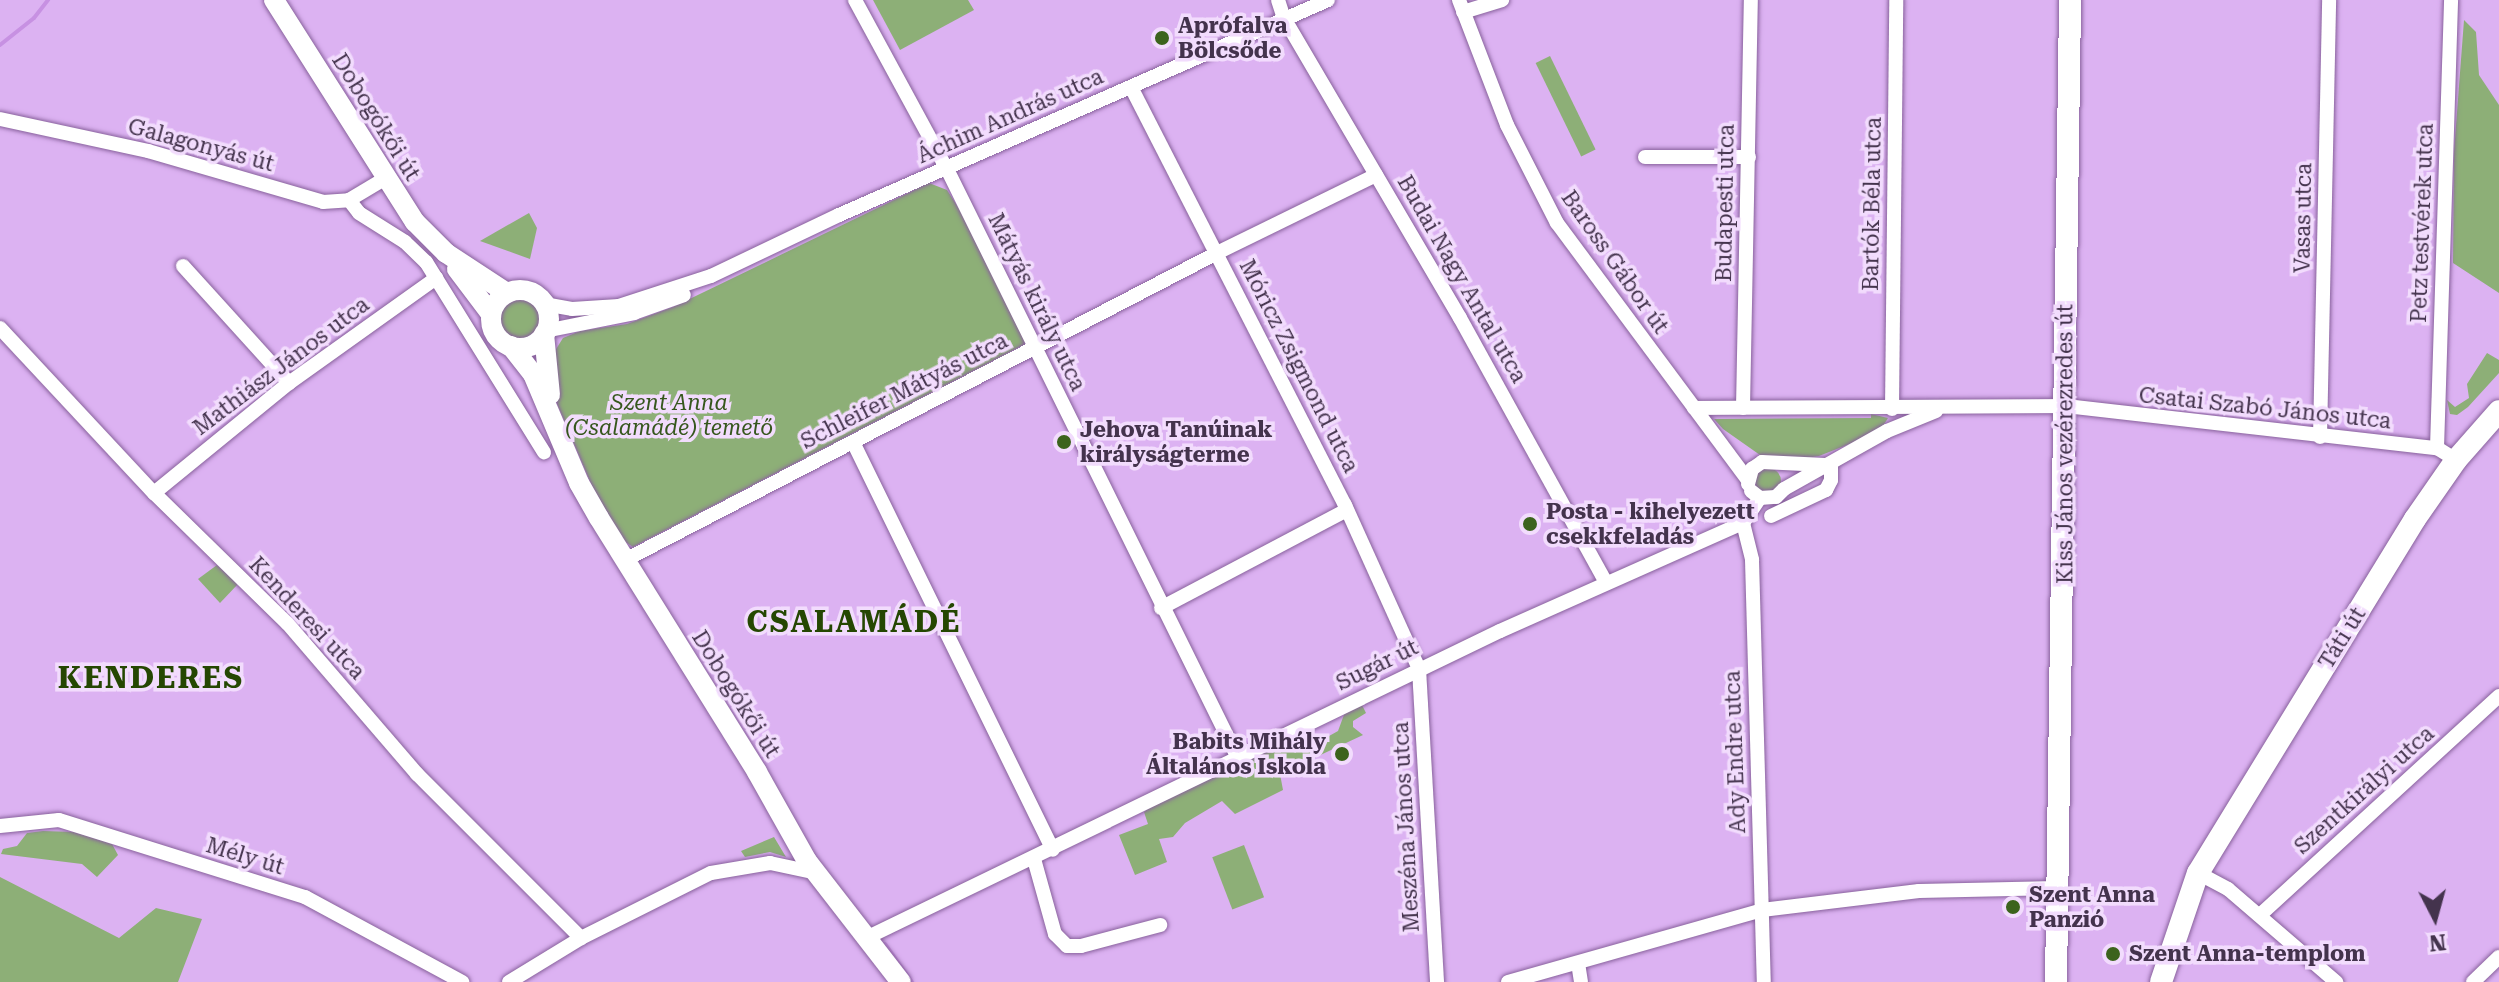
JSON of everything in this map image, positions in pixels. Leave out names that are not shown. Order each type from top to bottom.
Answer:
[{"type":"main road","name":"Dobogókői út","points":[[274,0],[384,179],[415,222],[446,253],[491,314]]},
{"type":"main road","name":"Kiss János vezérezredes út","points":[[2056,982],[2070,0]]},
{"type":"main road","name":"Dobogókői út","points":[[446,253],[507,293]]},
{"type":"main road","points":[[528,291],[544,304],[548,318],[544,332],[527,346],[511,346],[495,334],[491,314],[495,303],[507,293],[528,291]]},
{"type":"main road","name":"Dobogókői út","points":[[544,332],[554,419]]},
{"type":"main road","name":"Dobogókői út","points":[[511,346],[533,374],[579,483],[625,560],[817,873],[901,982]]},
{"type":"main road","name":"Táti út","points":[[2161,982],[2198,873],[2415,519],[2446,454],[2499,411]]},
{"type":"street","name":"Mátyás király utca","points":[[855,0],[947,169],[1161,608],[1237,756]]},
{"type":"street","name":"Budai Nagy Antal utca","points":[[1278,0],[1284,18],[1460,318],[1606,582]]},
{"type":"street","name":"Áchim András utca","points":[[544,332],[662,305],[711,276],[1328,0]]},
{"type":"street","points":[[1461,6],[1502,0]]},
{"type":"street","name":"Budapesti utca","points":[[1743,408],[1751,0]]},
{"type":"street","name":"Bartók Béla utca","points":[[1892,409],[1896,0]]},
{"type":"street","name":"Vasas utca","points":[[2320,437],[2329,0]]},
{"type":"street","name":"Petz testvérek utca","points":[[2446,454],[2451,0]]},
{"type":"street","name":"Baross Gábor út","points":[[1461,6],[1507,125],[1557,223],[1723,443]]},
{"type":"street","name":"Móricz Zsigmond utca","points":[[1131,87],[1347,510],[1419,669]]},
{"type":"street","name":"Galagonyás út","points":[[0,119],[148,151],[310,199],[349,200]]},
{"type":"street","points":[[1645,157],[1749,157]]},
{"type":"street","name":"Schleifer Mátyás utca","points":[[625,560],[1217,253],[1376,175]]},
{"type":"street","points":[[384,179],[349,200],[359,213],[417,252],[544,452]]},
{"type":"street","points":[[183,266],[289,383]]},
{"type":"street","name":"Áchim András utca","points":[[544,304],[572,309],[619,306],[711,276]]},
{"type":"street","name":"Mathiász János utca","points":[[154,493],[289,383],[436,278]]},
{"type":"street","name":"Kenderesi utca","points":[[0,328],[154,493],[288,624],[417,774],[581,938]]},
{"type":"street","points":[[1694,408],[2066,406]]},
{"type":"street","name":"Csatai Szabó János utca","points":[[2066,406],[2446,454]]},
{"type":"street","points":[[1723,443],[1753,490],[1776,497],[1784,489],[1887,431],[1944,408]]},
{"type":"street","points":[[853,442],[1053,850]]},
{"type":"street","points":[[1723,443],[1756,465],[1828,464]]},
{"type":"street","points":[[1774,463],[1786,477],[1784,489]]},
{"type":"street","points":[[1771,516],[1826,490],[1831,480],[1828,464]]},
{"type":"street","points":[[1743,523],[1753,490],[1756,465]]},
{"type":"street","points":[[1161,608],[1347,510]]},
{"type":"street","name":"Sugár út","points":[[866,938],[1053,850],[1237,756],[1419,669],[1606,582],[1743,523]]},
{"type":"street","name":"Ady Endre utca","points":[[1743,523],[1752,560],[1764,982]]},
{"type":"street","name":"Meszéna János utca","points":[[1419,669],[1437,982]]},
{"type":"street","name":"Szentkirályi utca","points":[[2260,915],[2499,696]]},
{"type":"street","name":"Mély út","points":[[0,826],[59,820],[305,897],[462,982]]},
{"type":"street","points":[[1034,859],[1055,934],[1067,946],[1081,946],[1160,925]]},
{"type":"street","points":[[509,982],[581,938],[711,873],[770,863],[817,873]]},
{"type":"street","points":[[2198,873],[2228,889],[2336,982]]},
{"type":"street","points":[[1508,982],[1762,910],[1919,891],[2058,888]]},
{"type":"street","points":[[2473,982],[2499,957]]},
{"type":"street","points":[[1578,963],[1581,982]]},
{"type":"green space","points":[[873,0],[968,0],[974,10],[900,50]]},
{"type":"green space","points":[[2464,20],[2476,32],[2479,75],[2499,105],[2499,293],[2453,263],[2454,152]]},
{"type":"green space","points":[[1550,56],[1596,149],[1581,156],[1536,63]]},
{"type":"green space","name":"Szent Anna (Csalamádé) temető","points":[[929,183],[947,190],[967,221],[1027,343],[633,547],[621,539],[592,486],[555,399],[553,354],[563,338],[580,331],[627,324],[673,307]]},
{"type":"green space","points":[[529,213],[537,228],[530,259],[480,241]]},
{"type":"green space","points":[[520,295],[536,302],[543,318],[536,334],[520,341],[504,334],[497,318],[504,302]]},
{"type":"green space","points":[[2487,353],[2499,360],[2499,373],[2468,407],[2457,415],[2450,414],[2447,400],[2455,407],[2469,398],[2467,384]]},
{"type":"green space","points":[[1871,414],[1888,418],[1883,426],[1852,443],[1819,456],[1792,460],[1760,455],[1714,419],[1871,418]]},
{"type":"green space","points":[[1768,468],[1777,472],[1781,481],[1777,490],[1768,494],[1759,490],[1755,481],[1759,472]]},
{"type":"green space","points":[[217,565],[238,584],[220,603],[198,579]]},
{"type":"green space","points":[[1362,705],[1366,713],[1353,721],[1353,727],[1363,735],[1280,774],[1283,790],[1235,814],[1222,801],[1185,823],[1173,837],[1159,839],[1167,862],[1135,875],[1119,835],[1148,824],[1144,812],[1150,807],[1276,748],[1313,745],[1338,731],[1345,712]]},
{"type":"green space","points":[[75,832],[112,844],[118,855],[97,877],[82,864],[1,854],[3,849],[17,846],[27,833]]},
{"type":"green space","points":[[774,837],[786,857],[770,852],[745,857],[741,851]]},
{"type":"green space","points":[[1244,845],[1264,897],[1232,909],[1212,857]]},
{"type":"green space","points":[[0,877],[119,938],[156,908],[202,919],[178,982],[0,982]]},
{"type":"waterway","points":[[0,45],[34,18],[48,0]]},
{"type":"waterway","points":[[885,944],[912,982]]},
{"type":"place","name":"Aprófalva Bölcsőde","points":[[1162,38]]},
{"type":"place","name":"Jehova Tanúinak királyságterme","points":[[1064,442]]},
{"type":"place","name":"Posta - kihelyezett csekkfeladás","points":[[1530,524]]},
{"type":"place","name":"Babits Mihály Általános Iskola","points":[[1342,754]]},
{"type":"place","name":"Szent Anna Panzió","points":[[2013,907]]},
{"type":"place","name":"Szent Anna-templom","points":[[2113,954]]},
{"type":"district","name":"CSALAMÁDÉ","points":[[854,622]]},
{"type":"district","name":"KENDERES","points":[[151,678]]}]
